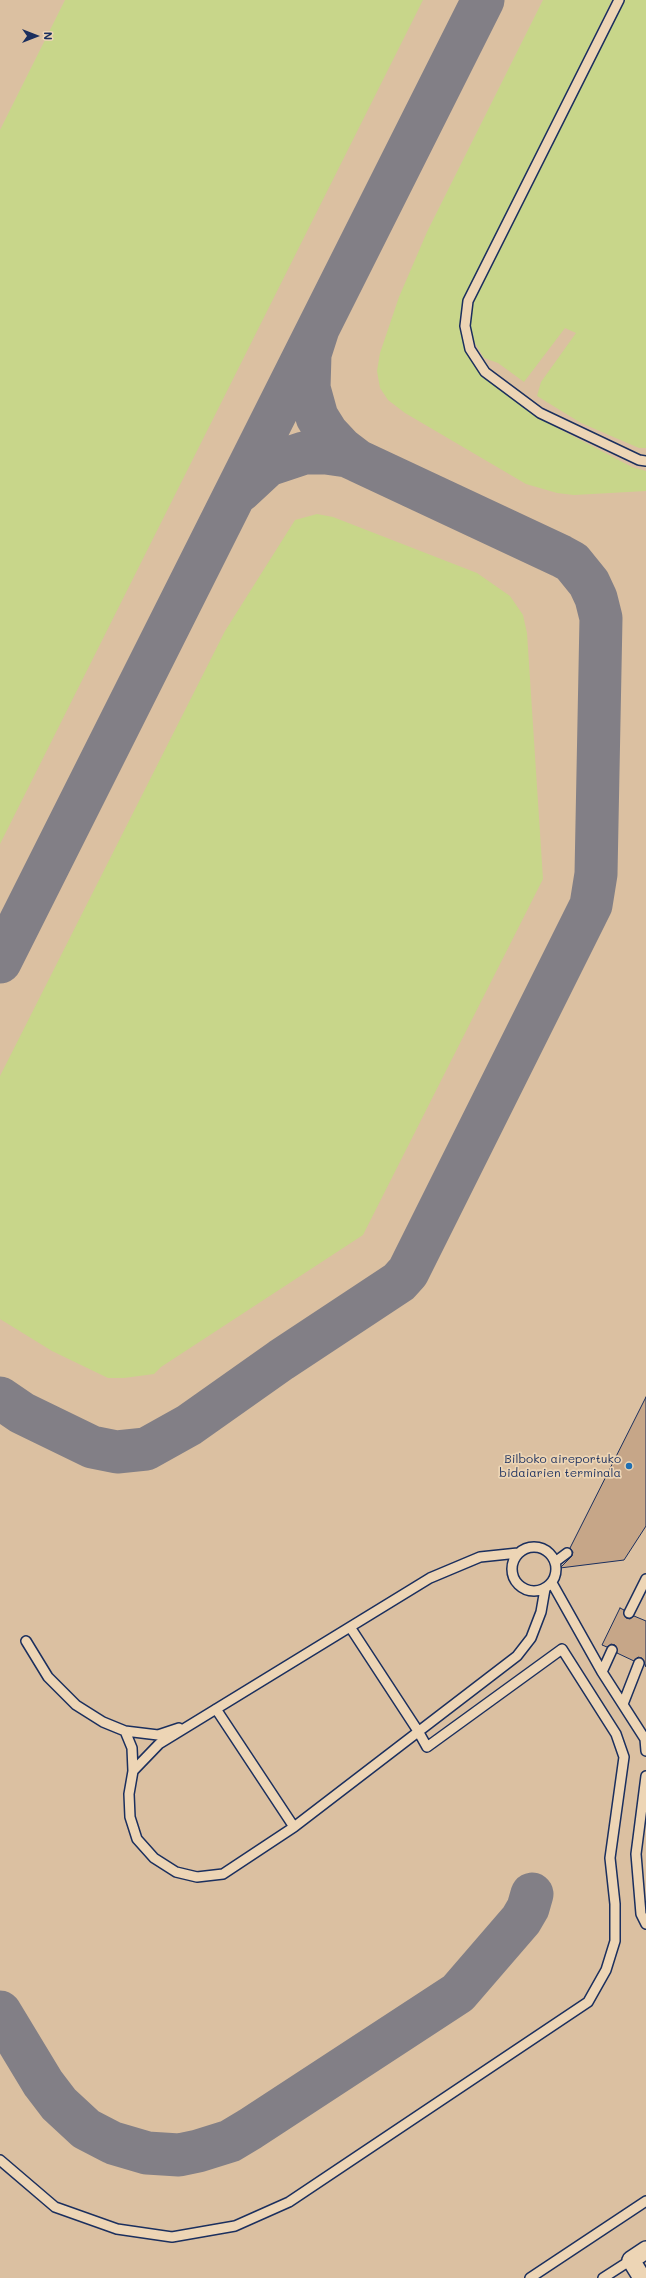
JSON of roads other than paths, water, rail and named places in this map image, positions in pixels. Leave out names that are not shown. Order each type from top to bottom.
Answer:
[{"type":"street","points":[[642,2278],[631,2260],[646,2250]]},
{"type":"lane","points":[[619,0],[468,301],[466,326],[470,349],[485,372],[540,413],[639,460],[646,461]]},
{"type":"lane","points":[[125,1730],[132,1748],[133,1771],[129,1794],[130,1817],[138,1839],[154,1858],[176,1872],[197,1877],[223,1874],[294,1827],[517,1656],[531,1638],[549,1586],[555,1576],[555,1562],[549,1552],[538,1547],[527,1548],[518,1554],[512,1563],[512,1574],[516,1584],[525,1590],[535,1592],[549,1586]]},
{"type":"lane","points":[[133,1771],[160,1744],[430,1578],[480,1557],[518,1554]]},
{"type":"lane","points":[[555,1562],[567,1554]]},
{"type":"lane","points":[[629,1613],[646,1579]]},
{"type":"lane","points":[[549,1586],[645,1739],[646,1751]]},
{"type":"lane","points":[[0,2160],[55,2207],[117,2229],[172,2237],[235,2226],[289,2202],[588,2002],[606,1970],[615,1941],[610,1858],[624,1757],[616,1734],[562,1649],[427,1747],[350,1627]]},
{"type":"lane","points":[[26,1641],[48,1677],[76,1705],[103,1722],[125,1730],[158,1735],[188,1726]]},
{"type":"lane","points":[[602,1672],[612,1650]]},
{"type":"lane","points":[[622,1704],[639,1663]]},
{"type":"lane","points":[[216,1709],[294,1827]]},
{"type":"lane","points":[[646,1776],[636,1854],[641,1914],[646,1924]]},
{"type":"lane","points":[[530,2278],[646,2201]]},
{"type":"lane","points":[[603,2278],[631,2260]]},
{"type":"place","name":"Bilboko aireportuko bidaiarien terminala","points":[[629,1466]]}]
